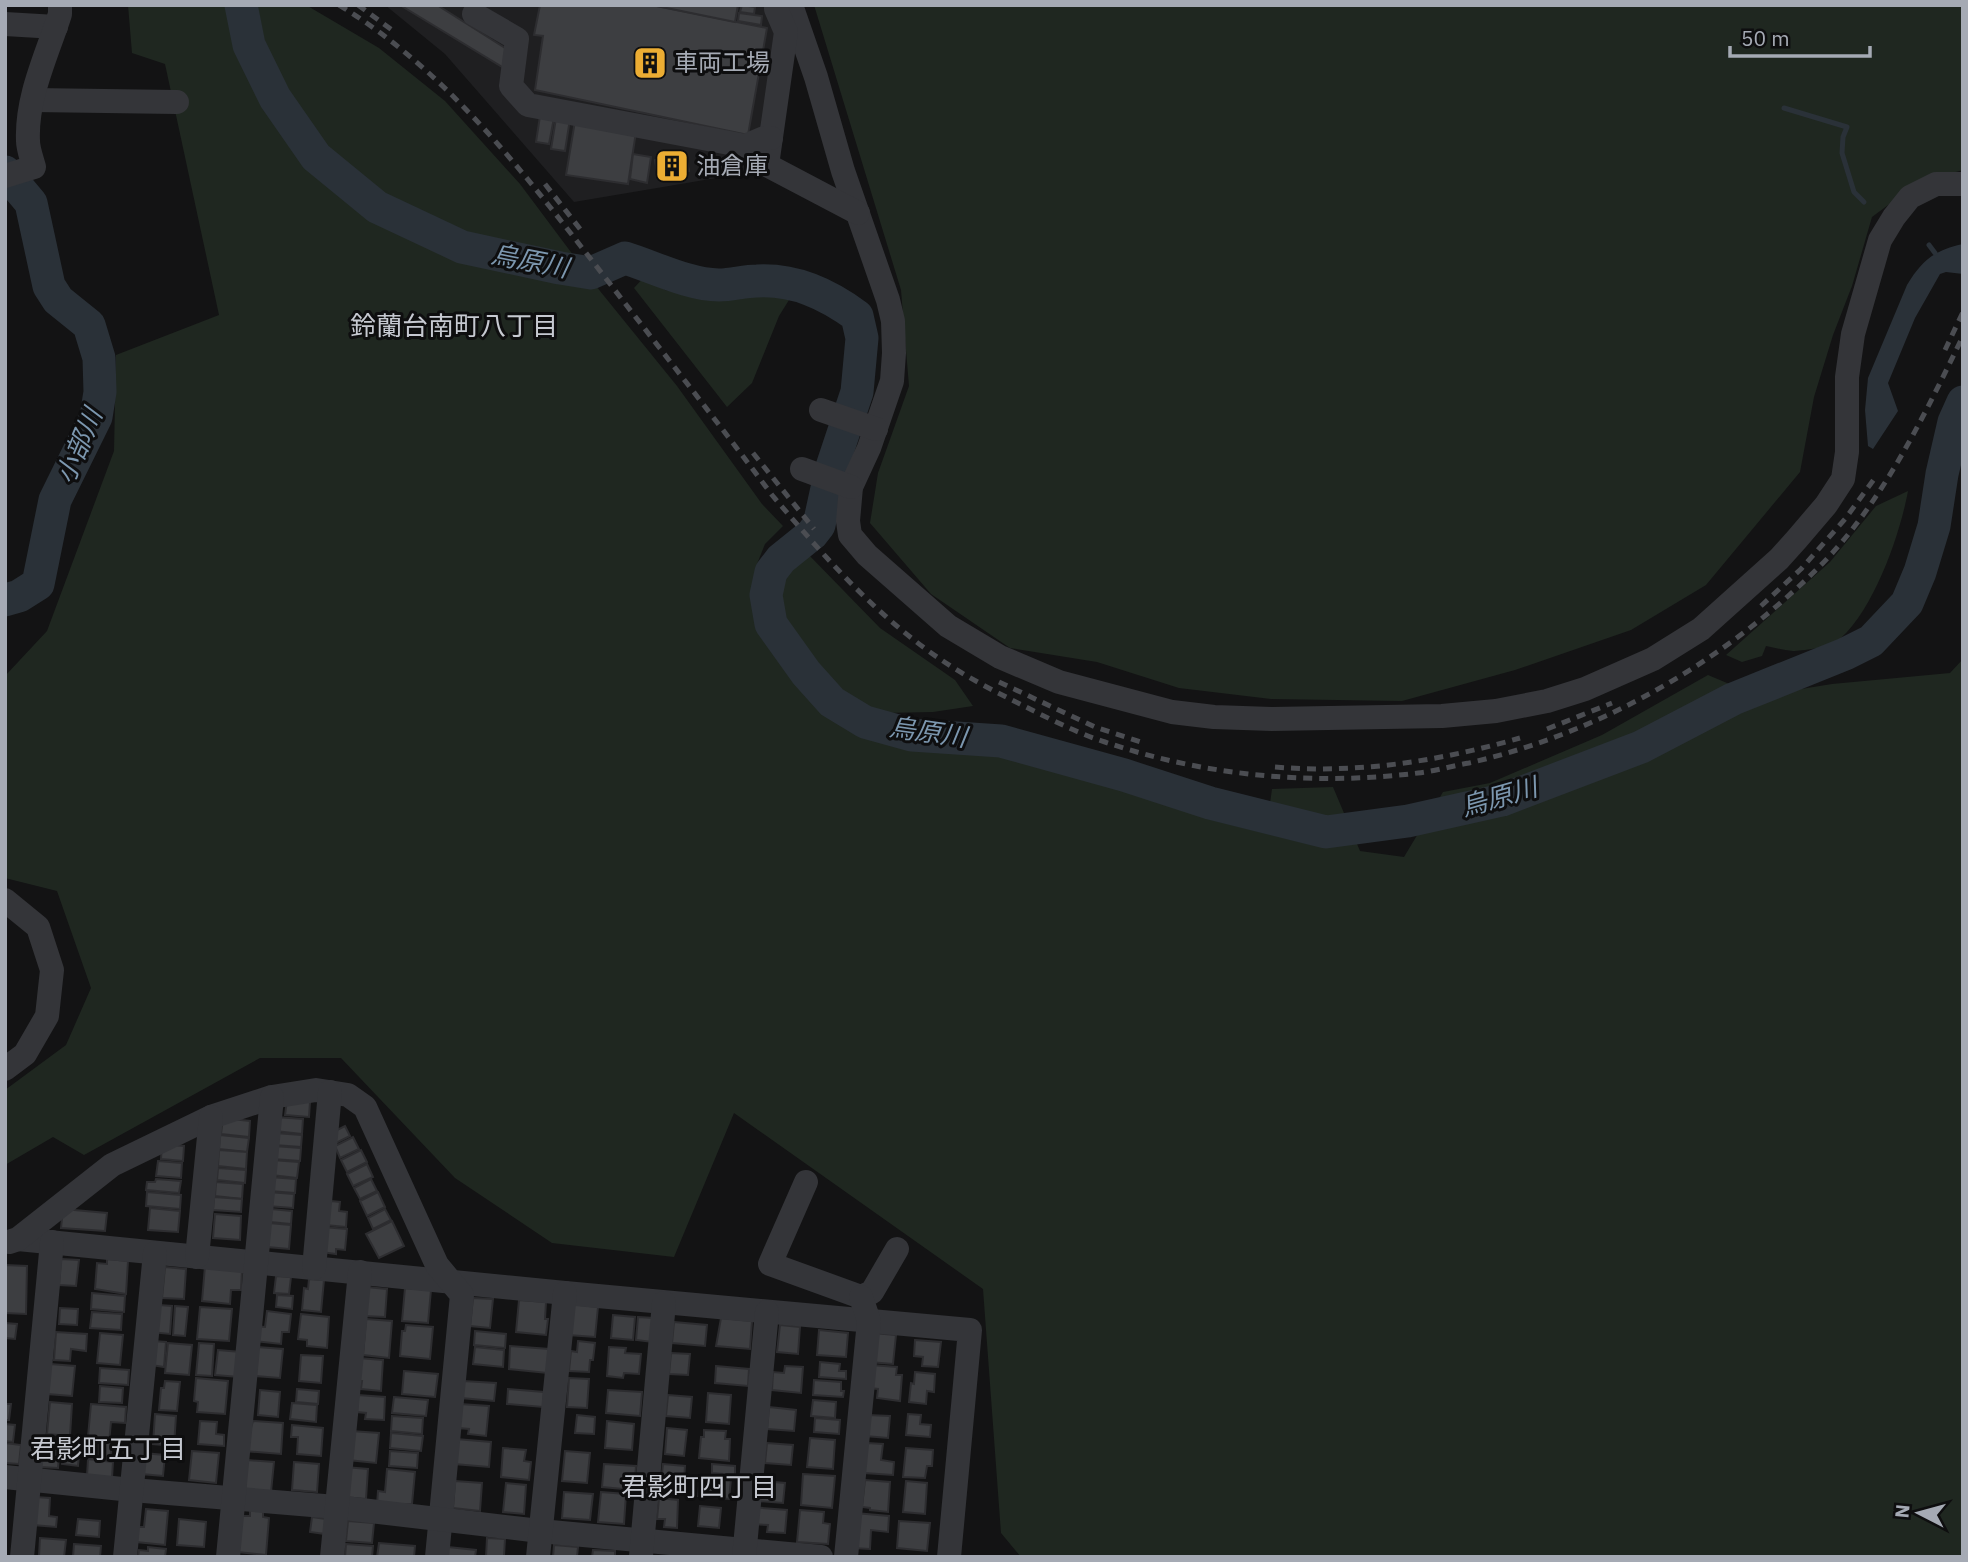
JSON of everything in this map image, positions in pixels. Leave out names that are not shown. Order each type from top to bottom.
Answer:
[{"type":"street","points":[[774,5],[786,32],[767,165],[858,213]]},
{"type":"street","points":[[791,5],[893,321],[892,381],[847,488],[850,535],[867,555],[948,626],[1000,657],[1059,682],[1172,712],[1272,719],[1442,716],[1496,711],[1547,701],[1585,689],[1653,659],[1701,629],[1779,559],[1826,505],[1843,479],[1847,452],[1847,377],[1853,334],[1880,240],[1910,197],[1936,184],[1963,184]]},
{"type":"street","points":[[474,14],[517,39],[512,86],[528,105],[745,146],[771,138]]},
{"type":"street","points":[[5,24],[58,16],[33,100],[27,142],[34,167],[5,176]]},
{"type":"street","points":[[33,100],[177,102]]},
{"type":"street","points":[[821,411],[872,427]]},
{"type":"street","points":[[806,471],[847,488]]},
{"type":"street","points":[[5,900],[38,926],[52,970],[47,1016],[25,1054],[5,1069]]},
{"type":"street","points":[[12,1241],[113,1165],[211,1117],[272,1097],[316,1090],[348,1095],[365,1107],[437,1265],[462,1295],[437,1557]]},
{"type":"street","points":[[314,1268],[330,1092]]},
{"type":"street","points":[[228,1557],[272,1097]]},
{"type":"street","points":[[197,1256],[211,1117]]},
{"type":"street","points":[[806,1182],[770,1264],[861,1297],[872,1292],[897,1249]]},
{"type":"street","points":[[12,1241],[52,1242],[664,1303],[970,1330],[949,1557]]},
{"type":"street","points":[[22,1557],[18,1478],[52,1242]]},
{"type":"street","points":[[125,1557],[155,1253]]},
{"type":"street","points":[[332,1557],[360,1272]]},
{"type":"street","points":[[538,1557],[565,1293]]},
{"type":"street","points":[[846,1557],[869,1321],[861,1297]]},
{"type":"street","points":[[642,1548],[664,1303]]},
{"type":"street","points":[[744,1553],[767,1312]]},
{"type":"street","points":[[18,1478],[336,1507],[540,1531],[642,1548],[821,1557]]},
{"type":"shaded area","points":[[128,5],[306,5],[379,48],[445,101],[520,184],[600,291],[677,386],[762,504],[783,526],[765,544],[757,564],[752,589],[762,613],[771,603],[788,568],[806,552],[880,628],[955,680],[973,706],[933,712],[882,713],[874,738],[1018,738],[1118,764],[1267,825],[1272,789],[1333,787],[1360,851],[1404,857],[1443,792],[1490,783],[1602,735],[1708,675],[1758,696],[1832,684],[1950,673],[1963,659],[1963,1557],[1021,1557],[1001,1533],[983,1289],[734,1113],[674,1257],[552,1243],[455,1178],[341,1058],[260,1058],[84,1155],[53,1137],[5,1165],[5,1090],[66,1045],[91,988],[57,891],[5,878],[5,676],[47,631],[114,451],[116,355],[219,315],[165,64],[132,53]]},
{"type":"shaded area","points":[[385,5],[765,5],[779,35],[762,150],[755,164],[740,174],[574,202],[445,54]]},
{"type":"shaded area","points":[[814,5],[1963,5],[1963,170],[1919,182],[1872,217],[1852,286],[1833,335],[1814,397],[1800,472],[1706,585],[1631,630],[1515,670],[1402,701],[1271,699],[1179,688],[1097,662],[1010,648],[931,594],[870,523],[878,473],[909,386],[901,290]]},
{"type":"shaded area","points":[[1963,244],[1963,274],[1940,274],[1915,318],[1888,383],[1898,411],[1873,449],[1868,446],[1865,410],[1868,378],[1907,285],[1930,257]]},
{"type":"shaded area","points":[[646,275],[665,290],[708,297],[761,288],[789,300],[779,316],[752,383],[727,407],[634,288]]},
{"type":"shaded area","points":[[1908,491],[1891,551],[1872,595],[1848,631],[1835,643],[1793,651],[1766,646],[1762,656],[1742,662],[1726,655],[1830,562],[1876,506]]},
{"type":"building","points":[[400,5],[437,5],[513,53],[504,68]]},
{"type":"building","name":"車両工場","points":[[540,5],[652,5],[767,28],[748,135],[535,90],[543,36],[534,35]]},
{"type":"building","points":[[652,5],[738,5],[735,22]]},
{"type":"building","points":[[742,5],[755,7],[754,14],[740,12]]},
{"type":"building","points":[[739,13],[762,16],[761,25],[738,21]]},
{"type":"building","points":[[540,116],[554,118],[549,144],[536,142]]},
{"type":"building","points":[[556,118],[570,119],[565,151],[551,149]]},
{"type":"building","points":[[575,121],[636,132],[628,184],[566,175]]},
{"type":"building","points":[[633,154],[651,157],[647,183],[630,179]]},
{"type":"building","name":"油倉庫","points":[[686,155],[689,171],[658,178],[655,160]]},
{"type":"building","points":[[733,156],[736,167],[717,170],[715,159]]},
{"type":"building","points":[[287,1100],[310,1102],[309,1117],[285,1115]]},
{"type":"building","points":[[276,1117],[303,1119],[302,1134],[275,1131]]},
{"type":"building","points":[[223,1118],[250,1121],[249,1137],[221,1134]]},
{"type":"building","points":[[345,1126],[350,1136],[334,1144],[329,1134]]},
{"type":"building","points":[[275,1133],[302,1135],[301,1147],[274,1145]]},
{"type":"building","points":[[220,1135],[249,1138],[247,1152],[219,1149]]},
{"type":"building","points":[[353,1137],[359,1149],[340,1158],[335,1146]]},
{"type":"building","points":[[162,1144],[184,1146],[183,1161],[161,1159]]},
{"type":"building","points":[[274,1146],[301,1148],[300,1161],[273,1159]]},
{"type":"building","points":[[219,1150],[247,1152],[246,1169],[218,1166]]},
{"type":"building","points":[[361,1150],[367,1162],[347,1172],[341,1160]]},
{"type":"building","points":[[272,1160],[299,1162],[297,1178],[271,1175]]},
{"type":"building","points":[[158,1161],[182,1163],[181,1178],[156,1176]]},
{"type":"building","points":[[367,1164],[373,1177],[353,1186],[347,1174]]},
{"type":"building","points":[[218,1168],[246,1170],[245,1183],[217,1180]]},
{"type":"building","points":[[270,1177],[296,1179],[295,1193],[269,1191]]},
{"type":"building","points":[[156,1179],[181,1181],[179,1193],[146,1190],[147,1182],[155,1182]]},
{"type":"building","points":[[371,1179],[377,1191],[360,1199],[354,1188]]},
{"type":"building","points":[[216,1182],[243,1184],[242,1199],[215,1196]]},
{"type":"building","points":[[147,1192],[181,1195],[180,1209],[146,1206]]},
{"type":"building","points":[[268,1192],[294,1194],[293,1208],[267,1206]]},
{"type":"building","points":[[378,1192],[385,1207],[367,1216],[360,1201]]},
{"type":"building","points":[[214,1197],[242,1199],[241,1212],[213,1210]]},
{"type":"building","points":[[331,1201],[340,1202],[339,1211],[347,1212],[346,1227],[325,1225]]},
{"type":"building","points":[[150,1208],[180,1211],[178,1232],[148,1230]]},
{"type":"building","points":[[63,1209],[107,1213],[105,1231],[61,1228]]},
{"type":"building","points":[[271,1209],[292,1211],[291,1224],[270,1222]]},
{"type":"building","points":[[385,1209],[391,1220],[373,1229],[368,1218]]},
{"type":"building","points":[[215,1214],[241,1216],[240,1240],[213,1238]]},
{"type":"building","points":[[392,1221],[404,1246],[379,1258],[366,1234]]},
{"type":"building","points":[[269,1223],[291,1225],[289,1249],[267,1247]]},
{"type":"building","points":[[323,1227],[347,1229],[345,1250],[336,1249],[336,1254],[321,1252]]},
{"type":"building","points":[[61,1259],[79,1260],[76,1286],[59,1285]]},
{"type":"building","points":[[107,1259],[128,1261],[126,1294],[95,1289],[97,1263],[107,1264]]},
{"type":"building","points":[[5,1265],[27,1266],[26,1314],[5,1313]]},
{"type":"building","points":[[205,1266],[242,1270],[241,1290],[231,1290],[230,1304],[202,1301]]},
{"type":"building","points":[[165,1267],[186,1269],[184,1299],[162,1298]]},
{"type":"building","points":[[276,1276],[291,1277],[289,1294],[274,1293]]},
{"type":"building","points":[[309,1279],[324,1280],[321,1312],[302,1310],[304,1288],[308,1289]]},
{"type":"building","points":[[366,1287],[387,1289],[385,1317],[363,1316]]},
{"type":"building","points":[[405,1288],[431,1290],[428,1323],[402,1321]]},
{"type":"building","points":[[92,1293],[125,1296],[124,1312],[91,1309]]},
{"type":"building","points":[[277,1295],[293,1296],[292,1309],[276,1307]]},
{"type":"building","points":[[473,1298],[493,1299],[490,1328],[470,1326]]},
{"type":"building","points":[[519,1300],[546,1302],[546,1335],[516,1332]]},
{"type":"building","points":[[571,1304],[598,1307],[595,1337],[568,1335]]},
{"type":"building","points":[[159,1305],[172,1306],[170,1334],[150,1332]]},
{"type":"building","points":[[175,1306],[188,1307],[185,1336],[173,1335]]},
{"type":"building","points":[[200,1307],[232,1309],[229,1341],[197,1339]]},
{"type":"building","points":[[60,1308],[78,1309],[77,1325],[59,1324]]},
{"type":"building","points":[[267,1311],[291,1314],[289,1332],[282,1332],[281,1344],[254,1341],[256,1326],[265,1327]]},
{"type":"building","points":[[92,1312],[122,1314],[121,1330],[90,1328]]},
{"type":"building","points":[[301,1314],[329,1317],[327,1348],[307,1346],[307,1340],[298,1339]]},
{"type":"building","points":[[613,1315],[635,1317],[633,1340],[611,1338]]},
{"type":"building","points":[[638,1317],[654,1318],[652,1342],[636,1340]]},
{"type":"building","points":[[721,1318],[752,1321],[750,1349],[716,1346]]},
{"type":"building","points":[[366,1319],[392,1321],[389,1358],[363,1355]]},
{"type":"building","points":[[674,1322],[707,1325],[705,1346],[672,1343]]},
{"type":"building","points":[[5,1323],[17,1324],[15,1339],[5,1338]]},
{"type":"building","points":[[406,1325],[433,1327],[430,1359],[400,1356],[402,1331],[405,1331]]},
{"type":"building","points":[[780,1325],[800,1327],[798,1354],[777,1352]]},
{"type":"building","points":[[819,1330],[848,1333],[846,1357],[817,1355]]},
{"type":"building","points":[[475,1331],[506,1334],[505,1348],[474,1345]]},
{"type":"building","points":[[56,1332],[87,1334],[86,1351],[71,1349],[70,1361],[54,1360]]},
{"type":"building","points":[[100,1333],[123,1335],[120,1365],[97,1363]]},
{"type":"building","points":[[873,1333],[896,1335],[893,1364],[869,1362]]},
{"type":"building","points":[[915,1340],[941,1342],[938,1367],[922,1366],[923,1357],[914,1356]]},
{"type":"building","points":[[153,1341],[166,1342],[164,1367],[151,1365]]},
{"type":"building","points":[[578,1341],[595,1343],[589,1372],[569,1371],[571,1351],[577,1352]]},
{"type":"building","points":[[168,1343],[192,1345],[189,1375],[165,1373]]},
{"type":"building","points":[[199,1343],[214,1344],[212,1376],[196,1375]]},
{"type":"building","points":[[510,1346],[549,1349],[547,1373],[509,1369]]},
{"type":"building","points":[[257,1347],[283,1349],[280,1378],[255,1376]]},
{"type":"building","points":[[475,1347],[504,1350],[503,1367],[473,1364]]},
{"type":"building","points":[[609,1347],[626,1348],[625,1353],[641,1354],[639,1374],[624,1373],[623,1378],[607,1376]]},
{"type":"building","points":[[218,1350],[241,1352],[239,1377],[215,1375]]},
{"type":"building","points":[[671,1353],[690,1354],[688,1375],[669,1374]]},
{"type":"building","points":[[301,1355],[323,1356],[321,1383],[299,1381]]},
{"type":"building","points":[[358,1358],[383,1360],[381,1391],[361,1389],[362,1381],[356,1381]]},
{"type":"building","points":[[820,1362],[840,1364],[839,1371],[846,1371],[846,1379],[819,1377]]},
{"type":"building","points":[[50,1364],[75,1366],[72,1396],[47,1394]]},
{"type":"building","points":[[871,1365],[897,1367],[896,1375],[902,1375],[900,1401],[877,1398],[878,1389],[869,1388]]},
{"type":"building","points":[[716,1366],[749,1369],[748,1386],[715,1383]]},
{"type":"building","points":[[785,1366],[803,1367],[801,1393],[772,1390],[773,1372],[784,1373]]},
{"type":"building","points":[[100,1368],[129,1370],[128,1385],[99,1383]]},
{"type":"building","points":[[404,1371],[438,1374],[435,1397],[402,1394]]},
{"type":"building","points":[[915,1372],[935,1374],[934,1392],[927,1391],[926,1404],[909,1402]]},
{"type":"building","points":[[196,1378],[228,1381],[225,1414],[197,1412],[198,1402],[194,1401]]},
{"type":"building","points":[[569,1378],[589,1379],[587,1408],[567,1407]]},
{"type":"building","points":[[814,1380],[841,1382],[843,1397],[813,1395]]},
{"type":"building","points":[[165,1381],[180,1382],[177,1411],[159,1410],[161,1388],[164,1388]]},
{"type":"building","points":[[463,1381],[496,1383],[494,1401],[461,1398]]},
{"type":"building","points":[[100,1386],[123,1388],[122,1403],[99,1402]]},
{"type":"building","points":[[297,1389],[319,1391],[318,1404],[296,1402]]},
{"type":"building","points":[[508,1389],[544,1392],[543,1407],[507,1404]]},
{"type":"building","points":[[260,1390],[280,1392],[278,1417],[258,1415]]},
{"type":"building","points":[[608,1390],[642,1392],[640,1416],[606,1413]]},
{"type":"building","points":[[708,1393],[731,1395],[729,1424],[706,1422]]},
{"type":"building","points":[[358,1395],[385,1397],[384,1420],[365,1419],[366,1413],[357,1412]]},
{"type":"building","points":[[668,1395],[692,1397],[690,1418],[666,1416]]},
{"type":"building","points":[[394,1397],[428,1400],[426,1416],[392,1413]]},
{"type":"building","points":[[813,1400],[836,1402],[835,1418],[811,1416]]},
{"type":"building","points":[[50,1402],[72,1404],[70,1436],[47,1434]]},
{"type":"building","points":[[292,1403],[317,1405],[316,1422],[290,1419]]},
{"type":"building","points":[[5,1404],[11,1404],[9,1420],[5,1420]]},
{"type":"building","points":[[91,1404],[126,1407],[125,1423],[111,1422],[110,1460],[86,1458]]},
{"type":"building","points":[[460,1404],[489,1406],[486,1436],[468,1434],[469,1429],[458,1428]]},
{"type":"building","points":[[769,1407],[796,1410],[794,1431],[767,1429]]},
{"type":"building","points":[[155,1414],[176,1416],[174,1446],[153,1444]]},
{"type":"building","points":[[908,1414],[921,1415],[920,1424],[931,1425],[930,1437],[906,1435]]},
{"type":"building","points":[[577,1415],[595,1417],[594,1434],[575,1433]]},
{"type":"building","points":[[867,1415],[890,1416],[888,1438],[865,1436]]},
{"type":"building","points":[[392,1416],[423,1418],[422,1434],[391,1431]]},
{"type":"building","points":[[815,1418],[840,1420],[839,1434],[814,1432]]},
{"type":"building","points":[[200,1421],[217,1422],[216,1434],[224,1435],[224,1446],[198,1444]]},
{"type":"building","points":[[253,1421],[283,1423],[281,1454],[244,1451]]},
{"type":"building","points":[[607,1421],[634,1424],[632,1450],[605,1448]]},
{"type":"building","points":[[5,1424],[15,1425],[13,1442],[5,1441]]},
{"type":"building","points":[[292,1425],[323,1428],[321,1456],[297,1454],[298,1437],[291,1437]]},
{"type":"building","points":[[667,1428],[687,1430],[684,1456],[665,1454]]},
{"type":"building","points":[[704,1430],[726,1431],[725,1439],[730,1439],[729,1461],[699,1458]]},
{"type":"building","points":[[351,1431],[379,1433],[376,1463],[348,1460]]},
{"type":"building","points":[[391,1433],[423,1436],[421,1451],[390,1448]]},
{"type":"building","points":[[810,1438],[835,1440],[833,1469],[807,1467]]},
{"type":"building","points":[[456,1439],[491,1442],[489,1467],[454,1464]]},
{"type":"building","points":[[42,1440],[60,1442],[58,1468],[40,1467]]},
{"type":"building","points":[[64,1442],[80,1444],[78,1466],[62,1464]]},
{"type":"building","points":[[5,1443],[21,1445],[19,1464],[5,1463]]},
{"type":"building","points":[[767,1443],[793,1445],[791,1465],[765,1463]]},
{"type":"building","points":[[867,1443],[883,1444],[881,1460],[894,1462],[893,1475],[864,1473]]},
{"type":"building","points":[[503,1448],[526,1450],[524,1461],[531,1462],[529,1480],[501,1477]]},
{"type":"building","points":[[906,1448],[933,1450],[932,1466],[927,1466],[925,1478],[903,1477]]},
{"type":"building","points":[[192,1451],[219,1453],[216,1483],[189,1480]]},
{"type":"building","points":[[390,1451],[418,1453],[417,1468],[389,1466]]},
{"type":"building","points":[[565,1451],[590,1453],[587,1483],[562,1481]]},
{"type":"building","points":[[143,1453],[165,1455],[163,1476],[141,1474]]},
{"type":"building","points":[[88,1459],[113,1462],[112,1478],[87,1476]]},
{"type":"building","points":[[247,1460],[274,1462],[271,1492],[245,1490]]},
{"type":"building","points":[[294,1462],[319,1464],[317,1492],[292,1490]]},
{"type":"building","points":[[604,1464],[636,1466],[634,1490],[602,1487]]},
{"type":"building","points":[[663,1464],[685,1466],[683,1494],[660,1493]]},
{"type":"building","points":[[712,1464],[735,1466],[735,1475],[712,1473]]},
{"type":"building","points":[[345,1467],[368,1469],[366,1499],[343,1497]]},
{"type":"building","points":[[387,1469],[415,1472],[412,1504],[377,1505],[378,1491],[385,1492]]},
{"type":"building","points":[[803,1474],[835,1476],[832,1508],[801,1505]]},
{"type":"building","points":[[700,1476],[731,1479],[729,1499],[698,1496]]},
{"type":"building","points":[[865,1480],[890,1482],[888,1512],[862,1507]]},
{"type":"building","points":[[455,1481],[482,1483],[480,1511],[453,1508]]},
{"type":"building","points":[[761,1481],[785,1483],[783,1503],[759,1501]]},
{"type":"building","points":[[906,1481],[927,1483],[925,1514],[903,1512]]},
{"type":"building","points":[[506,1483],[526,1485],[524,1514],[503,1512]]},
{"type":"building","points":[[564,1492],[593,1494],[590,1520],[562,1518]]},
{"type":"building","points":[[601,1492],[626,1494],[624,1524],[598,1522]]},
{"type":"building","points":[[35,1497],[50,1498],[49,1516],[57,1517],[56,1527],[33,1525]]},
{"type":"building","points":[[659,1498],[678,1500],[677,1528],[664,1527],[665,1519],[657,1519]]},
{"type":"building","points":[[700,1506],[721,1508],[719,1528],[698,1526]]},
{"type":"building","points":[[751,1507],[787,1510],[785,1533],[767,1532],[768,1525],[750,1524]]},
{"type":"building","points":[[146,1509],[168,1511],[165,1545],[136,1542],[137,1527],[144,1527]]},
{"type":"building","points":[[250,1509],[263,1510],[263,1517],[269,1518],[266,1555],[238,1552],[241,1516],[250,1516]]},
{"type":"building","points":[[800,1510],[824,1512],[823,1523],[830,1524],[828,1544],[797,1542]]},
{"type":"building","points":[[855,1513],[889,1516],[888,1532],[871,1530],[870,1549],[852,1548]]},
{"type":"building","points":[[312,1517],[326,1519],[325,1534],[310,1532]]},
{"type":"building","points":[[78,1519],[100,1521],[99,1537],[76,1535]]},
{"type":"building","points":[[179,1519],[206,1522],[204,1547],[177,1545]]},
{"type":"building","points":[[348,1521],[374,1523],[372,1543],[346,1541]]},
{"type":"building","points":[[899,1521],[930,1523],[927,1551],[897,1548]]},
{"type":"building","points":[[40,1538],[66,1540],[64,1557],[39,1556]]},
{"type":"building","points":[[487,1538],[505,1539],[504,1556],[511,1557],[486,1557]]},
{"type":"building","points":[[379,1543],[415,1546],[414,1557],[377,1557]]},
{"type":"building","points":[[74,1544],[101,1546],[100,1557],[73,1557]]},
{"type":"building","points":[[346,1544],[373,1546],[372,1557],[345,1557]]},
{"type":"building","points":[[554,1545],[578,1547],[577,1557],[553,1557]]},
{"type":"building","points":[[148,1547],[166,1549],[165,1557],[138,1557],[139,1550],[148,1551]]},
{"type":"building","points":[[448,1547],[476,1550],[475,1557],[447,1557]]},
{"type":"building","points":[[593,1550],[615,1551],[615,1557],[592,1557]]},
{"type":"waterway","name":"烏原川","points":[[241,5],[249,45],[275,98],[316,157],[377,207],[462,247],[591,273],[625,258],[684,279],[708,284],[771,281],[797,285],[834,301],[857,316],[862,338],[857,392],[831,470],[819,525],[781,559],[771,572],[766,595],[771,624],[806,673],[832,702],[865,722],[912,735],[1001,741],[1124,775],[1210,803],[1326,832],[1408,821],[1502,800],[1641,747],[1733,699],[1871,641],[1907,603],[1920,572],[1934,526],[1954,422],[1963,402]]},
{"type":"waterway","points":[[1784,108],[1847,127],[1842,153],[1854,192],[1864,202]]},
{"type":"waterway","name":"小部川","points":[[5,172],[31,203],[49,286],[58,300],[89,325],[99,358],[100,392],[96,417],[55,500],[38,584],[19,596],[5,600]]},
{"type":"waterway","points":[[1929,245],[1935,253]]},
{"type":"railway","points":[[339,5],[416,62],[484,128],[575,238],[772,495],[830,561],[893,623],[960,672],[1054,721],[1105,742],[1181,763],[1299,778],[1379,777],[1424,772],[1518,750],[1566,733],[1658,689],[1743,633],[1819,567],[1842,542],[1863,516],[1900,458],[1963,336]]},
{"type":"railway","points":[[358,5],[396,33]]},
{"type":"railway","points":[[545,184],[584,234]]},
{"type":"railway","points":[[1945,350],[1963,312]]},
{"type":"railway","points":[[753,453],[814,529]]},
{"type":"railway","points":[[1761,606],[1801,569],[1845,519],[1875,478]]},
{"type":"railway","points":[[999,682],[1095,727],[1144,743]]},
{"type":"railway","points":[[1547,729],[1612,703]]},
{"type":"railway","points":[[1275,767],[1337,769],[1399,764],[1520,738]]},
{"type":"place","name":"車両工場","points":[[650,63]]},
{"type":"place","name":"油倉庫","points":[[672,166]]},
{"type":"district","name":"鈴蘭台南町八丁目","points":[[454,326]]},
{"type":"district","name":"君影町五丁目","points":[[108,1449]]},
{"type":"district","name":"君影町四丁目","points":[[699,1487]]}]
